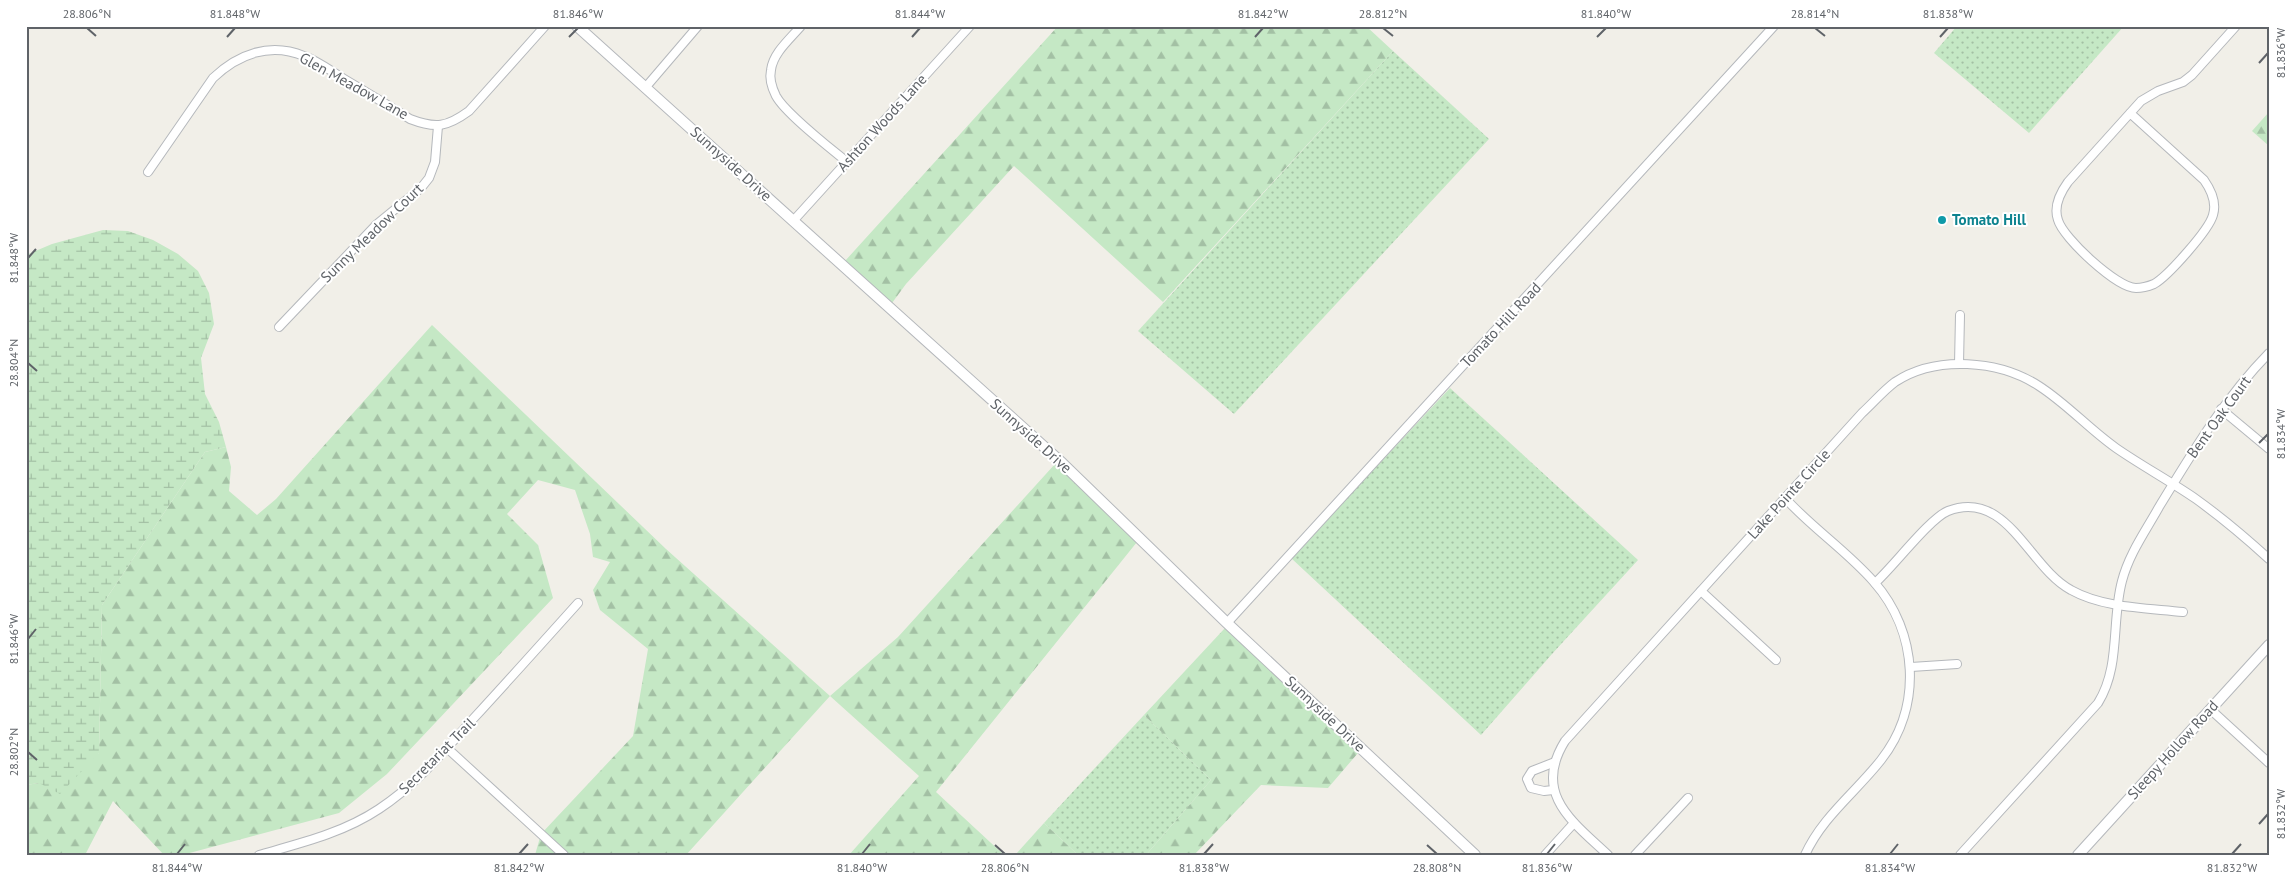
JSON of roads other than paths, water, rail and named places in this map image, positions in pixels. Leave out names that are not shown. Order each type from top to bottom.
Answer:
[{"type":"street","points":[[438,126],[456,120],[469,111],[545,26]]},
{"type":"street","name":"Sunnyside Drive","points":[[578,26],[1062,463],[1227,623],[1475,855]]},
{"type":"street","points":[[645,88],[698,26]]},
{"type":"street","points":[[801,26],[774,58],[770,70],[771,84],[777,98],[846,162]]},
{"type":"street","name":"Ashton Woods Lane","points":[[794,220],[970,26]]},
{"type":"street","name":"Tomato Hill Road","points":[[1227,623],[1774,26]]},
{"type":"street","points":[[2130,112],[2204,180],[2211,190],[2214,201],[2213,214],[2208,227],[2164,276],[2153,285],[2137,288],[2128,288],[2116,282],[2063,232],[2057,220],[2056,206],[2060,193],[2130,112],[2148,96],[2183,82],[2192,75],[2236,26]]},
{"type":"street","name":"Glen Meadow Lane","points":[[148,172],[213,78],[224,68],[246,54],[267,50],[283,50],[305,56],[410,119],[426,126],[438,126]]},
{"type":"street","name":"Sunny Meadow Court","points":[[279,327],[377,224],[421,188],[429,178],[435,162],[438,126]]},
{"type":"street","points":[[1959,364],[1960,315]]},
{"type":"street","name":"Bent Oak Court","points":[[2173,484],[2220,409],[2269,353]]},
{"type":"street","name":"Lake Pointe Circle","points":[[1608,855],[1561,808],[1554,790],[1555,762],[1565,741],[1862,413],[1888,388],[1902,378],[1924,370],[1959,364],[1993,367],[2014,373],[2033,382],[2056,398],[2100,437],[2173,484],[2226,522],[2269,559]]},
{"type":"street","points":[[2220,409],[2269,449]]},
{"type":"street","points":[[1960,855],[2098,703],[2105,691],[2113,666],[2117,604],[2122,581],[2134,547],[2173,484]]},
{"type":"street","points":[[1785,498],[1875,583],[1885,595],[1902,629],[1911,667],[1908,701],[1899,731],[1891,746],[1881,760],[1821,826],[1805,855]]},
{"type":"street","points":[[1875,583],[1941,515],[1961,508],[1971,507],[1991,512],[2008,524],[2046,572],[2060,584],[2083,596],[2117,604],[2183,612]]},
{"type":"street","points":[[1701,591],[1776,660]]},
{"type":"street","name":"Secretariat Trail","points":[[259,855],[347,827],[379,809],[423,774],[578,603]]},
{"type":"street","name":"Sleepy Hollow Road","points":[[2078,855],[2269,645]]},
{"type":"street","points":[[1911,667],[1957,664]]},
{"type":"street","points":[[2210,709],[2269,763]]},
{"type":"street","points":[[447,748],[564,855]]},
{"type":"street","points":[[1554,790],[1537,791],[1531,788],[1527,779],[1532,771],[1555,762]]},
{"type":"street","points":[[1636,855],[1688,798]]},
{"type":"street","points":[[1545,855],[1574,823]]},
{"type":"place","name":"Tomato Hill","points":[[1942,220]]}]
